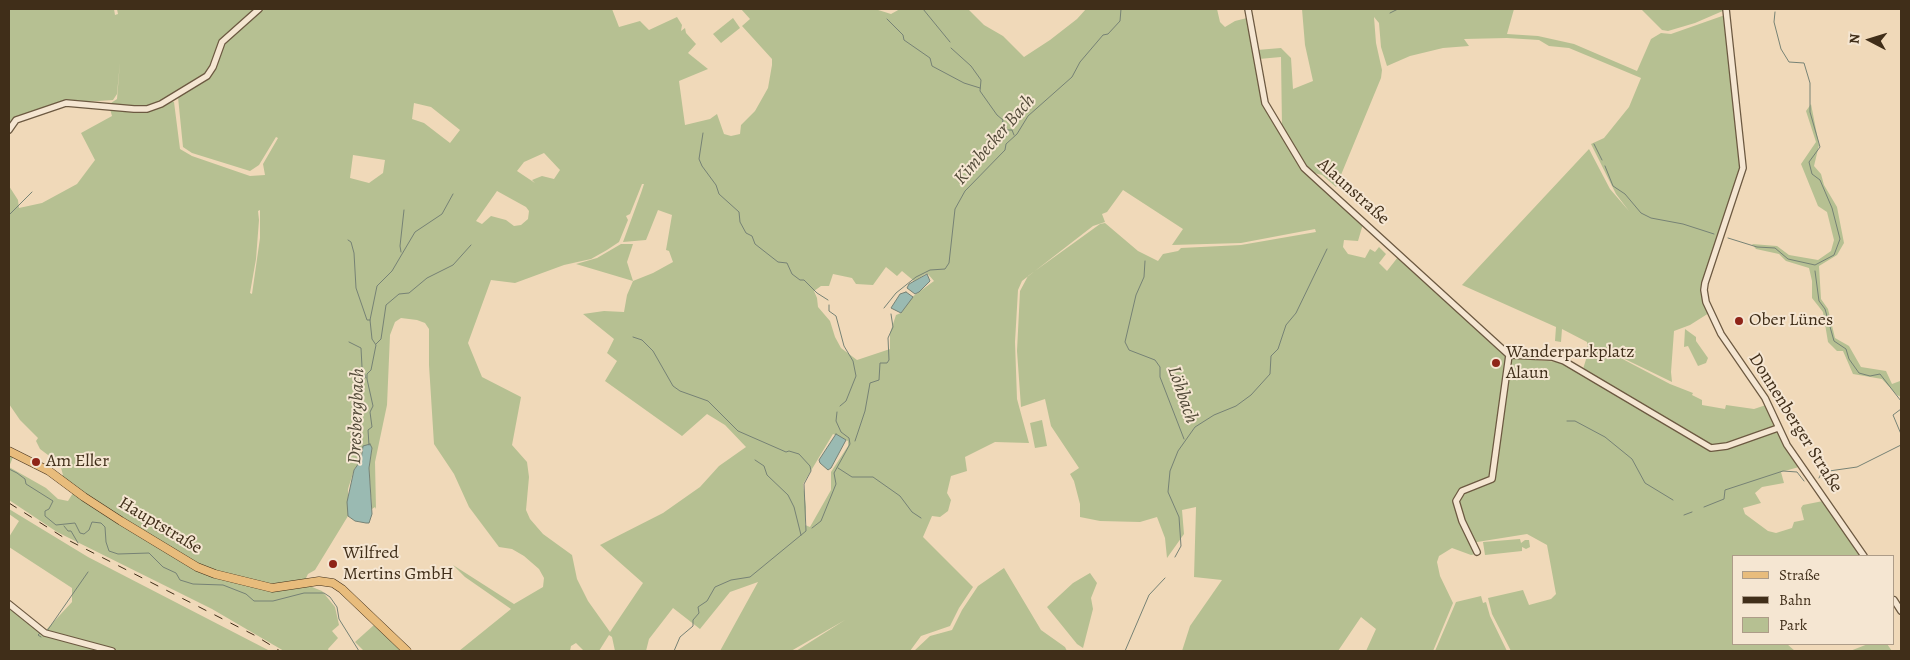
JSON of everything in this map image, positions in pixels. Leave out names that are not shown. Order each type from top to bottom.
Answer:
[{"type":"main road","name":"Hauptstraße","points":[[9,451],[49,471],[84,498],[198,567],[227,578],[264,587],[282,588],[324,581],[339,587],[406,651]]},
{"type":"street","points":[[9,130],[16,120],[66,103],[134,109],[147,109],[161,104],[207,76],[213,67],[222,42],[259,9]]},
{"type":"street","name":"Alaunstraße","points":[[1248,9],[1265,103],[1304,168],[1509,354]]},
{"type":"street","name":"Donnenberger Straße","points":[[1726,9],[1743,168],[1704,290],[1706,302],[1718,328],[1765,398],[1787,446],[1863,555]]},
{"type":"street","points":[[1477,552],[1458,513],[1456,501],[1462,491],[1492,479],[1509,354],[1552,357],[1564,361],[1711,448],[1727,446],[1778,428]]},
{"type":"street","points":[[9,604],[45,633],[112,651]]},
{"type":"green space","points":[[9,9],[114,9],[115,15],[118,14],[117,9],[612,9],[619,27],[640,21],[649,30],[677,17],[682,25],[681,31],[685,28],[686,33],[696,44],[688,53],[708,69],[679,81],[685,125],[710,119],[717,114],[724,134],[731,136],[740,134],[741,125],[755,111],[768,88],[772,65],[772,59],[742,26],[750,19],[741,9],[875,9],[891,14],[900,9],[968,9],[984,25],[1003,36],[1024,57],[1050,40],[1077,19],[1086,9],[1217,9],[1220,22],[1225,27],[1235,21],[1247,18],[1263,103],[1297,159],[1363,224],[1358,241],[1344,240],[1343,247],[1348,254],[1365,258],[1370,249],[1375,252],[1379,247],[1386,254],[1379,263],[1387,271],[1398,257],[1511,358],[1560,362],[1702,447],[1718,451],[1775,432],[1778,433],[1799,467],[1781,472],[1784,483],[1762,487],[1755,493],[1761,503],[1743,508],[1745,514],[1768,531],[1776,533],[1792,528],[1794,522],[1804,520],[1801,508],[1803,505],[1823,501],[1859,555],[1732,555],[1732,645],[1788,645],[1795,651],[1511,651],[1492,614],[1488,598],[1523,590],[1529,605],[1551,599],[1556,594],[1547,545],[1527,534],[1471,543],[1476,554],[1471,555],[1452,548],[1439,556],[1437,562],[1440,576],[1453,603],[1433,651],[1366,651],[1376,629],[1361,617],[1338,651],[1182,651],[1190,626],[1222,580],[1194,577],[1196,507],[1182,510],[1184,534],[1167,558],[1165,538],[1157,517],[1140,522],[1100,521],[1080,517],[1080,504],[1074,481],[1070,474],[1079,468],[1051,426],[1045,399],[1021,407],[1017,351],[1020,291],[1028,277],[1022,281],[1018,290],[1015,342],[1017,399],[1029,443],[995,442],[965,457],[967,471],[951,476],[947,493],[951,500],[948,511],[940,517],[932,516],[923,537],[973,587],[950,626],[921,636],[910,651],[796,651],[845,620],[791,651],[720,651],[758,582],[730,592],[700,629],[673,608],[649,639],[646,651],[615,651],[612,637],[609,635],[599,651],[584,651],[576,643],[571,646],[570,651],[459,651],[511,609],[465,577],[453,565],[514,604],[543,587],[544,578],[539,569],[524,556],[512,549],[499,547],[469,507],[454,474],[434,444],[429,365],[429,329],[425,323],[401,318],[395,322],[390,335],[387,405],[375,462],[376,509],[375,507],[372,509],[369,468],[372,448],[361,452],[361,460],[354,470],[348,489],[348,516],[315,570],[308,574],[305,580],[307,585],[322,591],[335,607],[339,625],[332,631],[338,638],[328,649],[329,651],[284,651],[212,609],[57,532],[9,500],[9,467],[46,488],[58,499],[68,501],[73,493],[59,479],[63,475],[60,464],[40,449],[36,441],[38,438],[20,420],[9,404],[9,186],[18,200],[19,208],[42,203],[77,184],[95,160],[81,133],[112,116],[110,109],[146,111],[171,101],[174,102],[180,149],[192,156],[250,176],[265,175],[263,164],[278,138],[276,137],[259,165],[250,171],[192,153],[183,147],[178,97],[211,75],[217,65],[217,60],[205,75],[161,102],[141,107],[95,103],[111,103],[117,99],[120,62],[117,94],[113,100],[54,104],[16,119],[9,126]],"holes":[[[414,103],[431,107],[460,130],[450,143],[424,123],[412,119]],[[544,153],[560,170],[554,179],[542,176],[532,180],[535,183],[517,171],[524,162]],[[353,155],[385,160],[383,173],[369,183],[350,178]],[[642,184],[644,184],[623,242],[646,240],[658,210],[672,215],[666,250],[669,251],[673,262],[633,281],[627,295],[624,312],[604,311],[583,314],[614,339],[607,353],[617,361],[605,381],[682,436],[707,414],[725,425],[746,447],[719,466],[700,487],[663,513],[600,545],[643,583],[610,632],[588,601],[577,579],[572,555],[543,534],[530,519],[526,510],[529,477],[527,462],[512,445],[521,397],[482,377],[468,343],[491,280],[515,283],[564,265],[591,259],[607,250],[619,242],[628,220],[626,216],[630,214]],[[1123,190],[1183,229],[1172,245],[1241,243],[1315,229],[1316,232],[1241,245],[1181,248],[1178,251],[1163,254],[1158,261],[1138,251],[1105,223],[1100,224],[1035,271],[1093,226],[1105,222],[1102,214],[1107,212]],[[497,191],[526,207],[529,211],[528,219],[521,225],[514,226],[506,220],[491,216],[482,224],[476,221]],[[260,210],[260,238],[252,294],[250,293],[256,259],[258,211]],[[886,267],[897,276],[902,271],[914,281],[927,273],[934,281],[912,297],[901,313],[896,315],[890,333],[890,349],[857,360],[841,348],[830,321],[818,307],[814,291],[821,286],[829,286],[833,274],[852,278],[856,284],[873,285]],[[833,434],[848,441],[848,446],[831,472],[831,490],[810,527],[805,525],[806,507],[803,484]]]},
{"type":"green space","points":[[1302,9],[1514,9],[1507,34],[1538,36],[1574,44],[1637,71],[1651,39],[1661,33],[1671,34],[1725,15],[1741,167],[1704,282],[1709,313],[1690,325],[1674,331],[1672,382],[1596,345],[1670,384],[1693,393],[1692,395],[1702,400],[1702,405],[1725,409],[1726,405],[1754,409],[1766,405],[1774,425],[1773,428],[1726,443],[1712,445],[1704,442],[1583,369],[1588,353],[1587,342],[1562,329],[1561,342],[1555,341],[1556,327],[1462,285],[1589,149],[1610,189],[1629,211],[1616,194],[1591,144],[1604,138],[1629,107],[1641,78],[1569,48],[1549,46],[1539,40],[1507,38],[1464,39],[1469,46],[1443,48],[1410,56],[1387,66],[1381,47],[1379,23],[1374,17],[1376,43],[1382,70],[1381,78],[1336,187],[1322,175],[1310,172],[1282,127],[1281,57],[1259,59],[1257,50],[1281,48],[1291,58],[1293,89],[1313,81],[1305,45]]},
{"type":"green space","points":[[1641,9],[1725,10],[1695,23],[1668,31],[1662,30]]},
{"type":"green space","points":[[733,18],[740,28],[721,43],[713,34]]},
{"type":"green space","points":[[1811,104],[1819,145],[1814,166],[1821,174],[1824,185],[1837,207],[1844,243],[1837,255],[1819,266],[1821,299],[1828,309],[1835,338],[1849,346],[1861,367],[1886,371],[1892,384],[1900,381],[1901,397],[1882,379],[1853,374],[1843,351],[1837,351],[1828,342],[1823,312],[1812,298],[1812,281],[1809,268],[1786,261],[1779,254],[1756,249],[1752,244],[1777,246],[1789,255],[1818,260],[1831,251],[1834,240],[1827,212],[1818,206],[1801,164],[1816,142],[1806,111]]},
{"type":"green space","points":[[621,244],[633,244],[627,262],[633,281],[576,264],[597,258]]},
{"type":"green space","points":[[1685,329],[1696,337],[1696,341],[1708,358],[1706,363],[1698,366],[1688,346],[1684,347]]},
{"type":"green space","points":[[1042,420],[1047,446],[1035,448],[1030,423]]},
{"type":"green space","points":[[9,449],[15,452],[9,467]]},
{"type":"green space","points":[[9,509],[88,557],[270,651],[119,651],[69,636],[50,633],[46,630],[72,602],[72,588],[9,547],[9,537],[19,521],[9,514]]},
{"type":"green space","points":[[1520,539],[1521,543],[1529,540],[1530,547],[1526,549],[1522,547],[1522,551],[1485,555],[1483,542]]},
{"type":"green space","points":[[1004,568],[1041,630],[1065,647],[1067,651],[914,651],[930,636],[952,630],[962,610],[978,586]]},
{"type":"green space","points":[[1090,573],[1097,583],[1091,598],[1093,609],[1083,648],[1077,644],[1047,607],[1073,583]]},
{"type":"green space","points":[[1481,596],[1483,603],[1486,602],[1490,616],[1507,651],[1435,651],[1456,602]]},
{"type":"green space","points":[[9,606],[47,635],[106,651],[9,651]]},
{"type":"green space","points":[[374,625],[401,651],[364,651],[355,642]]},
{"type":"green space","points":[[1865,645],[1888,645],[1892,651],[1850,651]]},
{"type":"water","points":[[927,274],[930,281],[919,292],[915,294],[907,288],[909,284]]},
{"type":"water","points":[[906,292],[913,297],[901,313],[891,308],[900,294]]},
{"type":"water","points":[[836,434],[846,440],[831,468],[828,470],[819,460]]},
{"type":"water","points":[[370,444],[372,448],[369,468],[372,514],[369,523],[366,523],[355,521],[348,516],[347,502],[354,470],[361,460],[363,446]]},
{"type":"waterway","points":[[923,9],[950,42]]},
{"type":"waterway","name":"Kimbecker Bach","points":[[884,308],[896,293],[916,277],[930,270],[945,269],[949,263],[955,209],[965,191],[1005,150],[1006,144],[1017,134],[1028,116],[1072,77],[1080,62],[1103,35],[1108,34],[1120,21],[1121,9]]},
{"type":"waterway","points":[[1390,13],[1398,9]]},
{"type":"waterway","points":[[1728,238],[1757,247],[1775,248],[1788,259],[1815,265],[1834,255],[1840,239],[1832,208],[1820,180],[1812,174],[1809,162],[1820,147],[1810,112],[1810,83],[1804,63],[1789,62],[1781,49],[1774,22],[1775,12]]},
{"type":"waterway","points":[[887,19],[903,35],[904,40],[930,58],[932,66],[964,83],[980,88]]},
{"type":"waterway","points":[[951,48],[971,66],[981,80],[980,91],[997,115],[1003,120],[1002,125],[1007,130],[1012,130],[1014,135]]},
{"type":"waterway","points":[[703,133],[699,159],[702,166],[716,185],[719,194],[739,212],[740,222],[746,233],[752,236],[755,244],[778,262],[787,263],[792,274],[800,280],[804,280],[817,293],[828,300]]},
{"type":"waterway","points":[[1594,144],[1602,160]]},
{"type":"waterway","points":[[1605,166],[1613,186],[1625,194],[1641,213],[1651,218],[1683,224],[1714,234]]},
{"type":"waterway","points":[[9,215],[32,192]]},
{"type":"waterway","name":"Dresbergbach","points":[[369,445],[368,430],[372,427],[370,412],[373,406],[367,374],[371,370],[376,345],[372,339],[370,320],[377,286],[392,271],[415,232],[442,214],[453,194]]},
{"type":"waterway","points":[[401,252],[404,210]]},
{"type":"waterway","points":[[348,240],[351,242],[354,253],[356,288],[367,320],[370,320]]},
{"type":"waterway","points":[[376,344],[381,339],[386,305],[399,294],[409,293],[427,278],[453,265],[471,245]]},
{"type":"waterway","points":[[1175,557],[1181,546],[1179,517],[1168,492],[1170,471],[1178,451],[1195,427],[1214,415],[1236,406],[1251,395],[1270,374],[1271,356],[1278,349],[1286,325],[1296,313],[1327,249]]},
{"type":"waterway","name":"Löhbach","points":[[1145,261],[1144,277],[1136,295],[1125,342],[1129,350],[1155,360],[1160,367],[1160,377],[1184,439]]},
{"type":"waterway","points":[[1815,271],[1819,301],[1825,309],[1834,341],[1846,349],[1849,359],[1859,373],[1870,376],[1880,374],[1901,401]]},
{"type":"waterway","points":[[829,305],[829,311],[836,316],[844,346],[853,361],[856,376],[846,401],[840,406]]},
{"type":"waterway","name":"Kimbecker Bach","points":[[855,441],[865,411],[870,383],[879,380],[880,363],[887,363],[889,360],[888,338],[893,327],[891,314]]},
{"type":"waterway","points":[[633,337],[642,340],[653,351],[673,386],[680,391],[708,401],[738,431],[786,452],[799,454],[810,466],[811,471],[804,484],[806,531],[750,577],[731,580],[715,587],[707,601],[698,607],[699,613],[693,620],[693,626],[680,637],[674,651]]},
{"type":"waterway","points":[[349,342],[361,348],[362,367],[366,378]]},
{"type":"waterway","points":[[1901,409],[1893,415],[1901,434]]},
{"type":"waterway","name":"Kimbecker Bach","points":[[812,528],[821,521],[836,484],[834,473],[850,444],[849,438],[841,432],[836,421],[837,412]]},
{"type":"waterway","points":[[1567,421],[1575,421],[1605,437],[1632,459],[1645,483],[1673,500]]},
{"type":"waterway","points":[[1819,478],[1822,472],[1857,467],[1901,445]]},
{"type":"waterway","points":[[755,460],[764,466],[767,475],[788,495],[794,507],[801,535]]},
{"type":"waterway","points":[[838,468],[852,477],[873,477],[900,496],[912,512],[921,518]]},
{"type":"waterway","points":[[9,469],[25,479],[26,484],[53,501],[49,509],[45,511],[45,516],[56,525],[75,523],[80,533],[84,534],[89,530],[92,522],[101,523],[105,527],[109,551],[118,554],[149,553],[163,567],[176,573],[180,580],[193,584],[223,585],[246,594],[254,601],[273,601],[304,593],[324,593],[330,597],[337,607],[339,619],[359,651]]},
{"type":"waterway","points":[[1704,507],[1724,499],[1725,490],[1783,471],[1797,472],[1804,481]]},
{"type":"waterway","points":[[1684,515],[1692,512]]},
{"type":"waterway","points":[[64,526],[68,531],[71,531],[78,543]]},
{"type":"waterway","points":[[47,631],[88,572]]},
{"type":"waterway","points":[[1125,651],[1149,595],[1165,578]]},
{"type":"waterway","points":[[40,633],[38,635],[41,637]]},
{"type":"railway","points":[[9,503],[66,539],[256,636],[280,651]]},
{"type":"place","name":"Ober Lünes","points":[[1739,321]]},
{"type":"place","name":"Wanderparkplatz Alaun","points":[[1496,363]]},
{"type":"place","name":"Am Eller","points":[[36,462]]},
{"type":"place","name":"Wilfred Mertins GmbH","points":[[333,564]]}]
